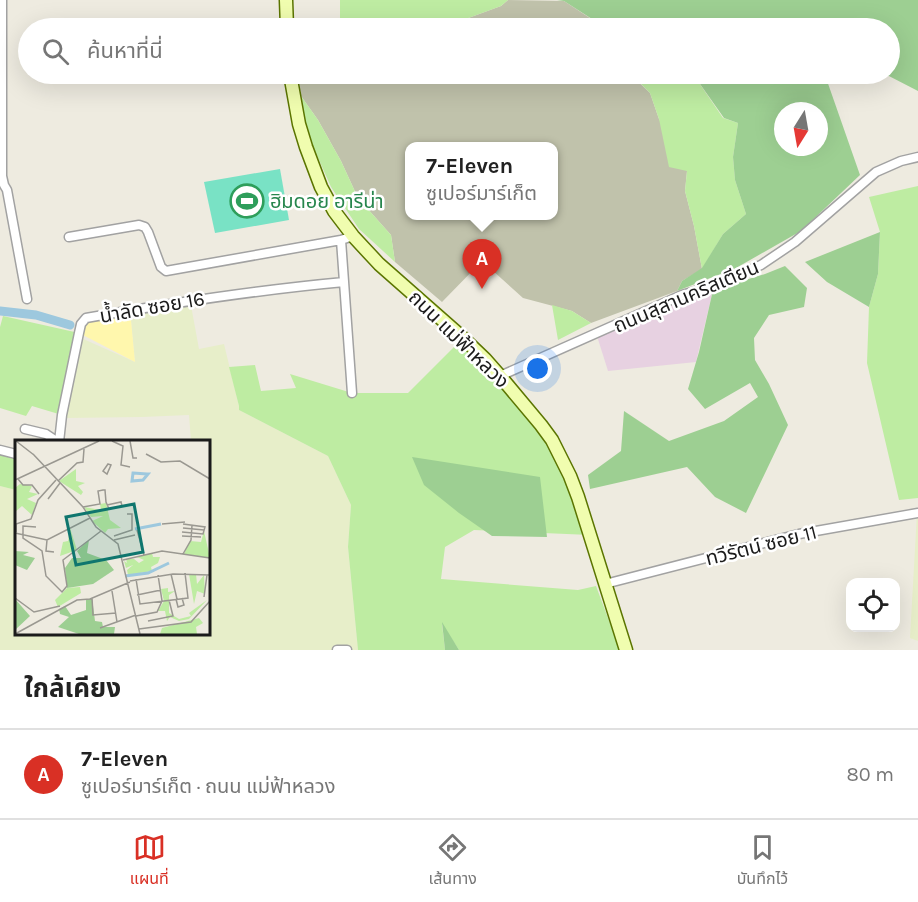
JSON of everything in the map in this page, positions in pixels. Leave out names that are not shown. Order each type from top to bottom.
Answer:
[{"type":"street","points":[[2,0],[2,185],[7,190],[27,299]]},
{"type":"street","points":[[286,0],[287,18]]},
{"type":"street","name":"ถนน แม่ฟ้าหลวง","points":[[292,84],[299,124],[313,167],[347,238],[485,359],[541,425],[562,457],[578,497],[626,650]]},
{"type":"street","name":"ถนนสุสานคริสเตียน","points":[[500,376],[682,295],[712,286],[761,265],[795,242],[876,172],[901,161],[918,157]]},
{"type":"street","points":[[69,237],[139,225],[145,227],[161,267],[166,271],[347,238],[344,282],[352,393]]},
{"type":"street","name":"น้ำลัด ซอย 16","points":[[58,440],[81,324],[86,318],[202,298],[283,287],[344,282]]},
{"type":"street","points":[[25,429],[46,434],[56,440]]},
{"type":"street","points":[[0,450],[15,454]]},
{"type":"street","name":"ทวีรัตน์ ซอย 11","points":[[605,584],[799,534],[918,513]]},
{"type":"street","points":[[337,650],[347,650]]},
{"type":"shaded area","points":[[508,0],[564,1],[590,18],[468,18],[501,6]]},
{"type":"shaded area","points":[[299,84],[641,84],[650,93],[659,119],[687,171],[685,191],[702,269],[682,281],[677,291],[591,323],[572,311],[523,298],[482,261],[442,302],[395,262],[391,235],[358,198],[341,161],[318,120],[301,96]]},
{"type":"shaded area","points":[[713,290],[696,362],[608,371],[597,336],[681,300]]},
{"type":"shaded area","points":[[190,300],[199,349],[224,344],[239,410],[328,456],[351,505],[348,547],[358,650],[0,650],[0,486],[15,490],[15,635],[210,635],[210,440],[191,440],[189,415],[65,418],[81,338],[135,362],[130,310]]},
{"type":"shaded area","points":[[918,513],[918,641],[910,638]]},
{"type":"green space","points":[[340,0],[508,0],[501,6],[468,18],[340,18]]},
{"type":"green space","points":[[557,0],[918,0],[918,91],[900,82],[900,18],[590,18],[564,1]]},
{"type":"green space","points":[[641,84],[700,84],[723,118],[738,123],[733,157],[735,180],[746,214],[723,234],[702,269],[685,191],[687,171],[669,167],[659,119],[650,93]]},
{"type":"green space","points":[[700,84],[828,84],[860,175],[801,231],[736,268],[677,291],[682,281],[702,268],[723,234],[746,214],[735,180],[733,157],[738,123],[724,118]]},
{"type":"green space","points":[[301,96],[318,120],[341,161],[358,198],[391,235],[395,262],[359,229],[331,187],[307,133]]},
{"type":"green space","name":"ฮิมดอย อารีน่า","points":[[280,169],[289,220],[215,233],[204,182]]},
{"type":"green space","points":[[918,186],[918,498],[899,500],[867,363],[869,307],[878,274],[880,232],[869,197]]},
{"type":"green space","points":[[880,232],[878,274],[869,307],[827,282],[805,262]]},
{"type":"green space","points":[[785,266],[807,288],[804,307],[769,315],[754,338],[755,360],[788,425],[746,513],[715,497],[687,467],[590,489],[588,475],[621,451],[624,411],[669,441],[724,421],[758,397],[750,383],[705,409],[688,389],[713,290]]},
{"type":"green space","points":[[552,305],[572,311],[591,323],[558,340]]},
{"type":"green space","points":[[3,316],[79,333],[62,415],[32,406],[26,416],[0,408],[0,327]]},
{"type":"green space","points":[[459,342],[519,406],[557,459],[590,535],[474,530],[445,547],[441,579],[578,590],[596,586],[620,650],[459,650],[442,624],[445,650],[358,650],[348,547],[351,505],[328,456],[239,410],[229,367],[255,365],[261,391],[296,388],[290,374],[352,393],[408,393]]},
{"type":"green space","points":[[0,451],[15,454],[15,490],[0,486]]},
{"type":"green space","points":[[412,457],[540,477],[547,537],[492,536],[424,485]]},
{"type":"green space","points":[[442,622],[459,650],[445,650]]},
{"type":"sand","points":[[130,310],[135,362],[79,333],[86,318]]},
{"type":"waterway","points":[[0,311],[36,315],[70,325]]},
{"type":"place","name":"ฮิมดอย อารีน่า","points":[[247,201]]},
{"type":"place","name":"7-Eleven","points":[[482,289]]}]
